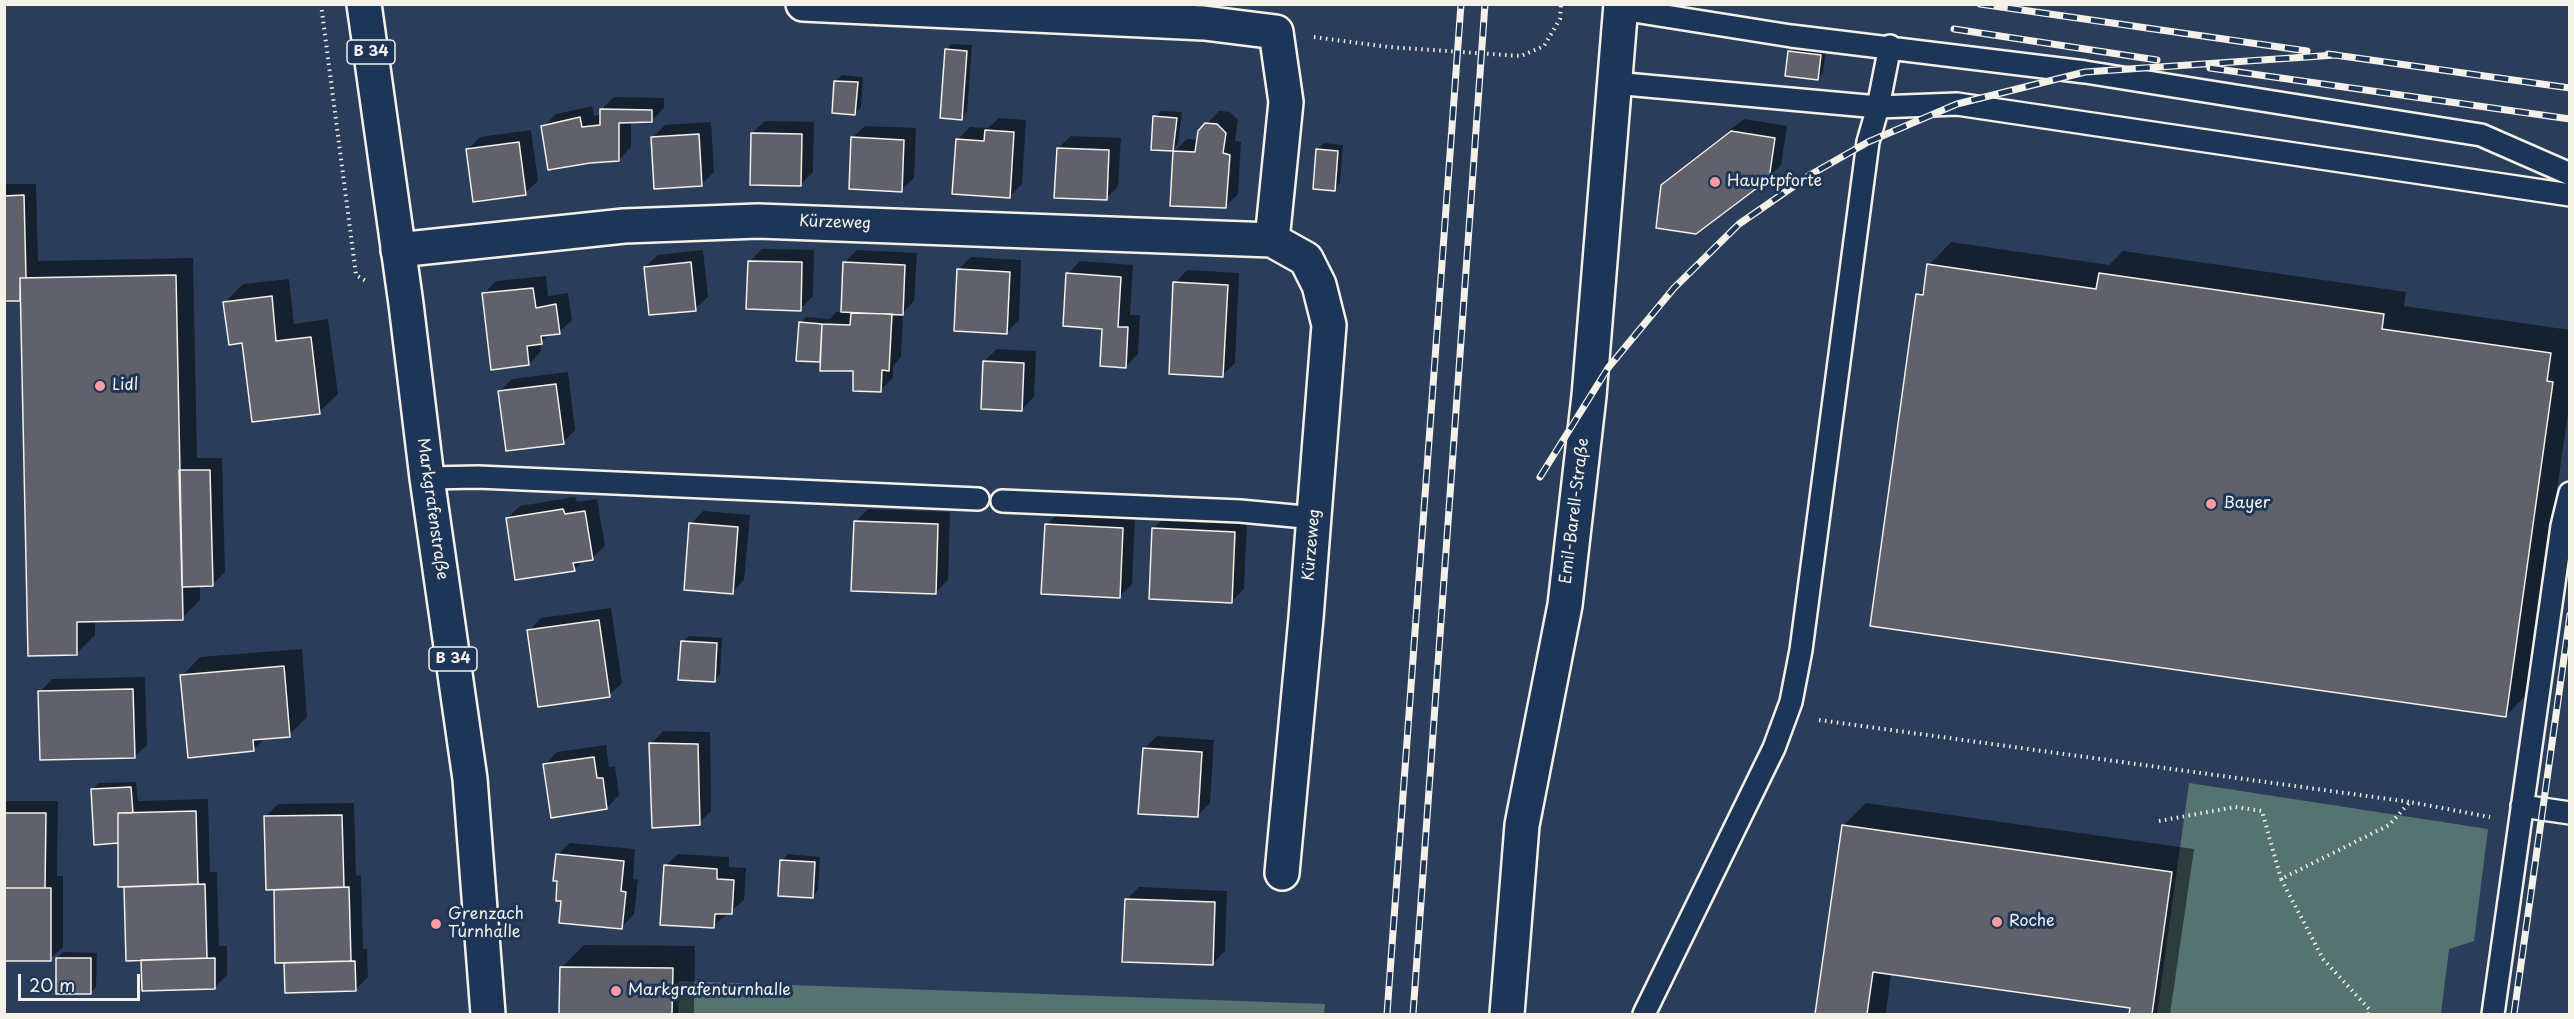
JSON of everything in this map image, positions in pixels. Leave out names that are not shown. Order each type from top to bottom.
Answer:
[{"type":"street","name":"Markgrafenstraße","points":[[364,4],[427,478],[470,779],[488,1014]]},
{"type":"street","points":[[803,4],[1204,23],[1276,32],[1286,102],[1272,240]]},
{"type":"street","name":"Emil-Barell-Straße","points":[[1507,1014],[1522,825],[1566,593],[1589,396],[1621,7]]},
{"type":"street","name":"Kürzeweg","points":[[398,250],[624,226],[758,220],[1272,240],[1306,260],[1319,285],[1329,325],[1315,518],[1282,873]]},
{"type":"lane","points":[[1621,7],[1791,36],[1890,46],[2085,72],[2481,135],[2570,174]]},
{"type":"lane","points":[[1644,1014],[1774,748],[1791,702],[1801,650],[1868,142],[1890,46]]},
{"type":"lane","points":[[1614,83],[1878,106],[1957,104],[2570,195]]},
{"type":"lane","points":[[427,478],[478,477],[978,499]]},
{"type":"lane","points":[[2493,1014],[2562,526],[2570,493]]},
{"type":"lane","points":[[1002,501],[1240,511],[1315,518]]},
{"type":"lane","points":[[2521,814],[2570,813]]},
{"type":"path","points":[[1276,32],[1388,47],[1521,56],[1544,46],[1560,19],[1561,4]]},
{"type":"path","points":[[1786,715],[2410,802],[2521,814]]},
{"type":"path","points":[[2281,879],[2389,825],[2410,802]]},
{"type":"path","points":[[2159,820],[2235,807],[2262,811],[2281,879],[2323,959],[2370,1010],[2369,1014]]},
{"type":"green space","points":[[2189,783],[2488,829],[2474,941],[2449,949],[2441,1014],[2157,1014]]},
{"type":"green space","points":[[679,981],[1325,1004],[1324,1014],[678,1014]]},
{"type":"building","points":[[945,49],[967,51],[962,120],[940,118]]},
{"type":"building","points":[[1788,51],[1821,55],[1818,80],[1785,76]]},
{"type":"building","points":[[834,81],[858,82],[855,115],[832,113]]},
{"type":"building","points":[[600,109],[652,110],[652,122],[619,123],[619,161],[548,170],[541,126],[580,117],[582,127],[600,125]]},
{"type":"building","points":[[1153,116],[1177,118],[1173,151],[1151,150]]},
{"type":"building","points":[[1205,123],[1217,124],[1226,133],[1223,153],[1230,155],[1226,208],[1170,206],[1173,151],[1195,152],[1198,131]]},
{"type":"building","points":[[985,130],[1014,132],[1010,198],[952,194],[956,139],[984,141]]},
{"type":"building","name":"Hauptpforte","points":[[1731,131],[1775,138],[1769,179],[1696,234],[1656,228],[1661,185]]},
{"type":"building","points":[[751,133],[802,134],[801,186],[750,185]]},
{"type":"building","points":[[699,134],[702,186],[654,189],[651,137]]},
{"type":"building","points":[[851,137],[904,140],[902,192],[849,189]]},
{"type":"building","points":[[519,142],[526,195],[473,202],[466,149]]},
{"type":"building","points":[[1057,148],[1109,150],[1107,200],[1054,198]]},
{"type":"building","points":[[1316,149],[1338,151],[1335,191],[1313,189]]},
{"type":"building","points":[[24,195],[26,278],[20,278],[20,301],[4,301],[4,196]]},
{"type":"building","points":[[748,261],[802,262],[801,311],[746,309]]},
{"type":"building","points":[[691,262],[696,311],[649,315],[644,267]]},
{"type":"building","points":[[843,262],[905,265],[903,315],[841,312]]},
{"type":"building","name":"Bayer","points":[[1927,264],[2096,289],[2099,273],[2384,314],[2382,329],[2551,353],[2547,381],[2553,382],[2506,717],[1870,626],[1916,294],[1923,295]]},
{"type":"building","points":[[957,269],[1010,272],[1007,334],[954,331]]},
{"type":"building","points":[[1066,273],[1121,277],[1118,327],[1128,327],[1126,368],[1100,366],[1102,329],[1063,326]]},
{"type":"building","name":"Lidl","points":[[176,275],[183,620],[77,622],[77,655],[28,656],[20,278]]},
{"type":"building","points":[[1173,282],[1228,285],[1223,377],[1169,374]]},
{"type":"building","points":[[533,288],[536,308],[556,304],[560,334],[541,336],[542,344],[527,346],[529,365],[491,370],[482,293]]},
{"type":"building","points":[[272,296],[276,341],[311,337],[320,414],[252,422],[242,343],[229,345],[223,302]]},
{"type":"building","points":[[851,313],[892,314],[889,371],[882,370],[881,392],[853,391],[853,371],[820,371],[822,324],[850,325]]},
{"type":"building","points":[[799,322],[822,324],[820,362],[796,361]]},
{"type":"building","points":[[983,361],[1024,363],[1022,411],[981,409]]},
{"type":"building","points":[[556,384],[564,444],[506,451],[498,391]]},
{"type":"building","points":[[179,470],[210,470],[213,586],[182,587]]},
{"type":"building","points":[[563,509],[565,514],[585,511],[593,560],[573,563],[575,571],[515,580],[506,518]]},
{"type":"building","points":[[854,521],[938,524],[936,594],[851,591]]},
{"type":"building","points":[[689,523],[738,527],[733,594],[684,590]]},
{"type":"building","points":[[1045,524],[1123,528],[1120,598],[1041,594]]},
{"type":"building","points":[[1152,528],[1235,532],[1232,603],[1149,599]]},
{"type":"building","points":[[599,620],[610,697],[538,707],[527,630]]},
{"type":"building","points":[[681,641],[717,643],[715,682],[678,680]]},
{"type":"building","points":[[284,666],[290,737],[253,740],[254,751],[188,758],[180,675]]},
{"type":"building","points":[[133,689],[135,758],[40,760],[38,691]]},
{"type":"building","points":[[649,743],[698,744],[700,825],[652,828]]},
{"type":"building","points":[[1143,748],[1202,752],[1198,817],[1138,814]]},
{"type":"building","points":[[594,757],[597,778],[603,778],[607,809],[551,818],[543,764]]},
{"type":"building","points":[[131,787],[133,813],[118,813],[118,843],[94,845],[91,789]]},
{"type":"building","points":[[196,811],[198,884],[118,887],[118,813]]},
{"type":"building","points":[[4,813],[46,813],[45,888],[4,888]]},
{"type":"building","points":[[342,815],[344,887],[266,890],[264,816]]},
{"type":"building","name":"Roche","points":[[1842,825],[2172,872],[2152,1014],[2129,1014],[2130,1008],[1873,972],[1867,1014],[1815,1014]]},
{"type":"building","points":[[556,854],[624,861],[621,891],[626,892],[622,929],[559,923],[561,901],[556,901],[557,881],[553,881]]},
{"type":"building","points":[[780,860],[815,862],[813,898],[778,896]]},
{"type":"building","points":[[664,865],[717,869],[717,879],[734,880],[732,914],[715,914],[714,928],[660,925]]},
{"type":"building","points":[[205,884],[207,958],[126,961],[124,887]]},
{"type":"building","points":[[349,887],[351,961],[275,963],[274,890]]},
{"type":"building","points":[[4,888],[51,888],[51,961],[4,961]]},
{"type":"building","points":[[1125,899],[1215,902],[1213,965],[1122,962]]},
{"type":"building","points":[[56,958],[91,958],[91,994],[56,994]]},
{"type":"building","points":[[215,958],[215,989],[142,991],[141,960]]},
{"type":"building","points":[[355,961],[356,991],[285,993],[284,963]]},
{"type":"building","name":"Markgrafenturnhalle","points":[[560,967],[673,968],[672,1014],[559,1014]]},
{"type":"railway","points":[[1387,1014],[1461,4]]},
{"type":"railway","points":[[1413,1014],[1485,4]]},
{"type":"railway","points":[[1980,4],[2307,51]]},
{"type":"railway","points":[[1954,29],[2157,60]]},
{"type":"railway","points":[[2328,54],[2570,88]]},
{"type":"railway","points":[[1540,477],[1608,368],[1674,288],[1739,224],[1810,175],[1868,142],[1957,104],[2085,72],[2336,55]]},
{"type":"railway","points":[[2210,68],[2570,119]]},
{"type":"railway","points":[[2514,1014],[2570,615]]},
{"type":"place","name":"Hauptpforte","points":[[1715,182]]},
{"type":"place","name":"Lidl","points":[[100,386]]},
{"type":"place","name":"Bayer","points":[[2211,504]]},
{"type":"place","name":"Roche","points":[[1997,922]]},
{"type":"place","name":"Grenzach Turnhalle","points":[[436,924]]},
{"type":"place","name":"Markgrafenturnhalle","points":[[616,991]]}]
